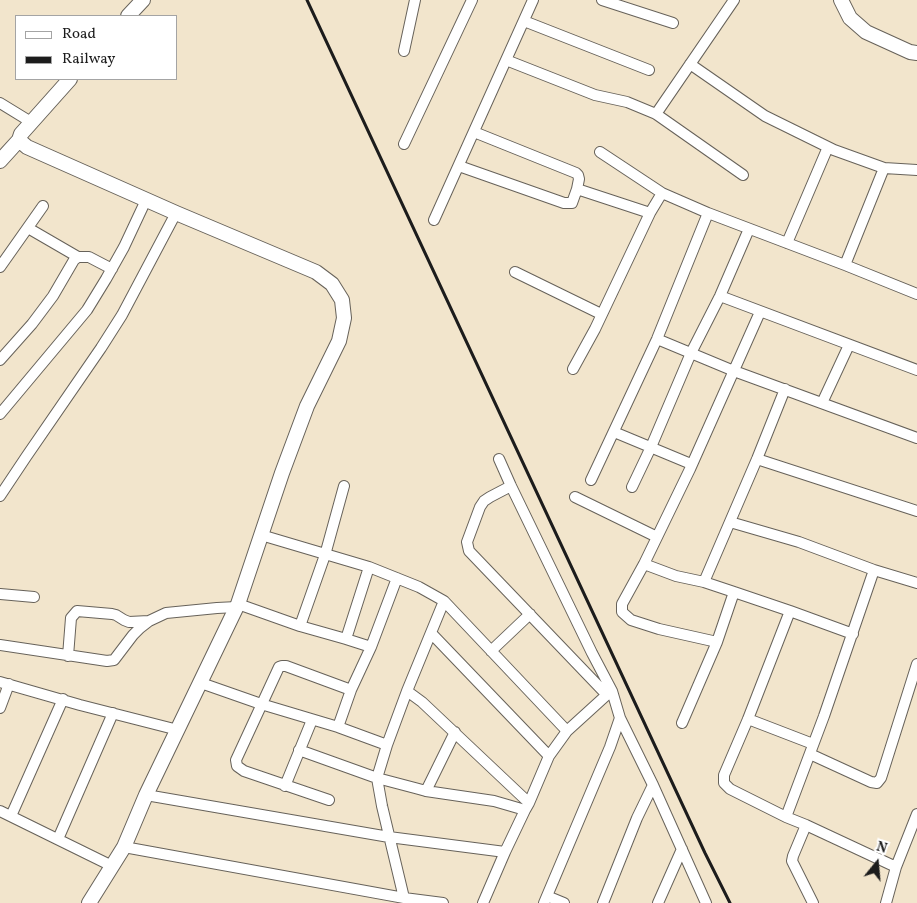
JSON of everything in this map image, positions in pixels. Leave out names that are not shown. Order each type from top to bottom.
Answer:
[{"type":"main road","points":[[129,15],[143,0]]},
{"type":"main road","points":[[841,0],[850,18],[866,32],[917,54]]},
{"type":"main road","points":[[0,161],[20,140],[21,134],[31,122],[69,80]]},
{"type":"main road","points":[[20,140],[27,147],[316,272],[332,284],[342,300],[344,318],[339,341],[307,406],[282,472],[238,606],[146,795],[124,847],[89,903]]},
{"type":"street","points":[[404,51],[415,0]]},
{"type":"street","points":[[404,144],[472,0]]},
{"type":"street","points":[[434,220],[533,0]]},
{"type":"street","points":[[602,0],[673,23]]},
{"type":"street","points":[[656,114],[734,0]]},
{"type":"street","points":[[524,21],[649,70]]},
{"type":"street","points":[[506,60],[595,96],[627,102],[656,114],[743,175]]},
{"type":"street","points":[[690,64],[765,116],[828,147],[884,168],[917,170]]},
{"type":"street","points":[[0,103],[31,122]]},
{"type":"street","points":[[459,166],[564,203],[572,203],[579,179],[576,173],[474,132]]},
{"type":"street","points":[[787,243],[828,147]]},
{"type":"street","points":[[600,152],[662,193],[708,214],[917,294]]},
{"type":"street","points":[[845,265],[884,168]]},
{"type":"street","points":[[577,189],[650,213]]},
{"type":"street","points":[[573,369],[650,213],[662,193]]},
{"type":"street","points":[[1,410],[87,310],[124,247],[146,200]]},
{"type":"street","points":[[0,277],[0,269],[43,206]]},
{"type":"street","points":[[0,496],[117,323],[144,276],[176,213]]},
{"type":"street","points":[[591,480],[657,339],[708,214]]},
{"type":"street","points":[[28,228],[78,257],[88,257],[112,268]]},
{"type":"street","points":[[632,487],[749,229]]},
{"type":"street","points":[[0,360],[32,324],[56,292],[74,260],[78,257]]},
{"type":"street","points":[[515,272],[601,314]]},
{"type":"street","points":[[720,296],[917,370]]},
{"type":"street","points":[[717,642],[646,626],[631,620],[622,612],[622,604],[644,564],[692,464],[760,312]]},
{"type":"street","points":[[657,339],[734,371],[917,438]]},
{"type":"street","points":[[822,403],[849,345]]},
{"type":"street","points":[[704,582],[785,389]]},
{"type":"street","points":[[614,432],[692,464]]},
{"type":"street","points":[[499,459],[653,785],[703,901]]},
{"type":"street","points":[[757,459],[917,511]]},
{"type":"street","points":[[300,626],[324,555],[344,486]]},
{"type":"street","points":[[511,486],[490,496],[480,507],[467,542],[469,551],[610,693]]},
{"type":"street","points":[[575,497],[657,537]]},
{"type":"street","points":[[730,522],[798,542],[874,570],[917,583]]},
{"type":"street","points":[[261,535],[369,567],[419,587],[444,601],[567,731]]},
{"type":"street","points":[[644,564],[676,576],[704,582],[734,592],[853,634]]},
{"type":"street","points":[[346,639],[369,567]]},
{"type":"street","points":[[786,817],[853,634],[874,570]]},
{"type":"street","points":[[338,727],[351,690],[371,647],[397,578]]},
{"type":"street","points":[[682,723],[717,642],[734,592]]},
{"type":"street","points":[[0,594],[34,596]]},
{"type":"street","points":[[404,898],[377,778],[387,745],[444,601]]},
{"type":"street","points":[[0,645],[68,656],[107,661],[114,660],[133,635],[149,621],[166,613],[238,606],[371,647]]},
{"type":"street","points":[[68,656],[71,618],[77,611],[112,614],[129,622],[149,621]]},
{"type":"street","points":[[790,611],[724,775],[724,782],[730,788],[786,817],[896,867]]},
{"type":"street","points":[[491,651],[530,614]]},
{"type":"street","points":[[430,633],[549,756]]},
{"type":"street","points":[[748,719],[812,749],[870,782],[877,783],[913,692],[917,664]]},
{"type":"street","points":[[329,800],[244,771],[237,766],[236,760],[277,670],[282,666],[351,690]]},
{"type":"street","points":[[0,708],[4,683],[178,730]]},
{"type":"street","points":[[201,683],[261,704],[338,727],[387,745]]},
{"type":"street","points":[[408,690],[455,732],[527,807]]},
{"type":"street","points":[[483,903],[549,756],[567,731],[610,693]]},
{"type":"street","points":[[11,816],[63,700]]},
{"type":"street","points":[[58,839],[113,713]]},
{"type":"street","points":[[564,903],[546,899],[610,747],[620,718]]},
{"type":"street","points":[[285,786],[312,720]]},
{"type":"street","points":[[426,791],[455,732]]},
{"type":"street","points":[[299,750],[377,778],[426,791],[527,807]]},
{"type":"street","points":[[603,903],[637,818],[653,785]]},
{"type":"street","points":[[146,795],[389,837],[505,852]]},
{"type":"street","points":[[0,810],[112,866]]},
{"type":"street","points":[[886,903],[896,867],[917,814]]},
{"type":"street","points":[[806,825],[792,856],[792,861],[814,903]]},
{"type":"street","points":[[124,847],[404,898],[443,903]]},
{"type":"street","points":[[658,903],[682,849]]},
{"type":"railway","points":[[307,0],[730,903]]}]
